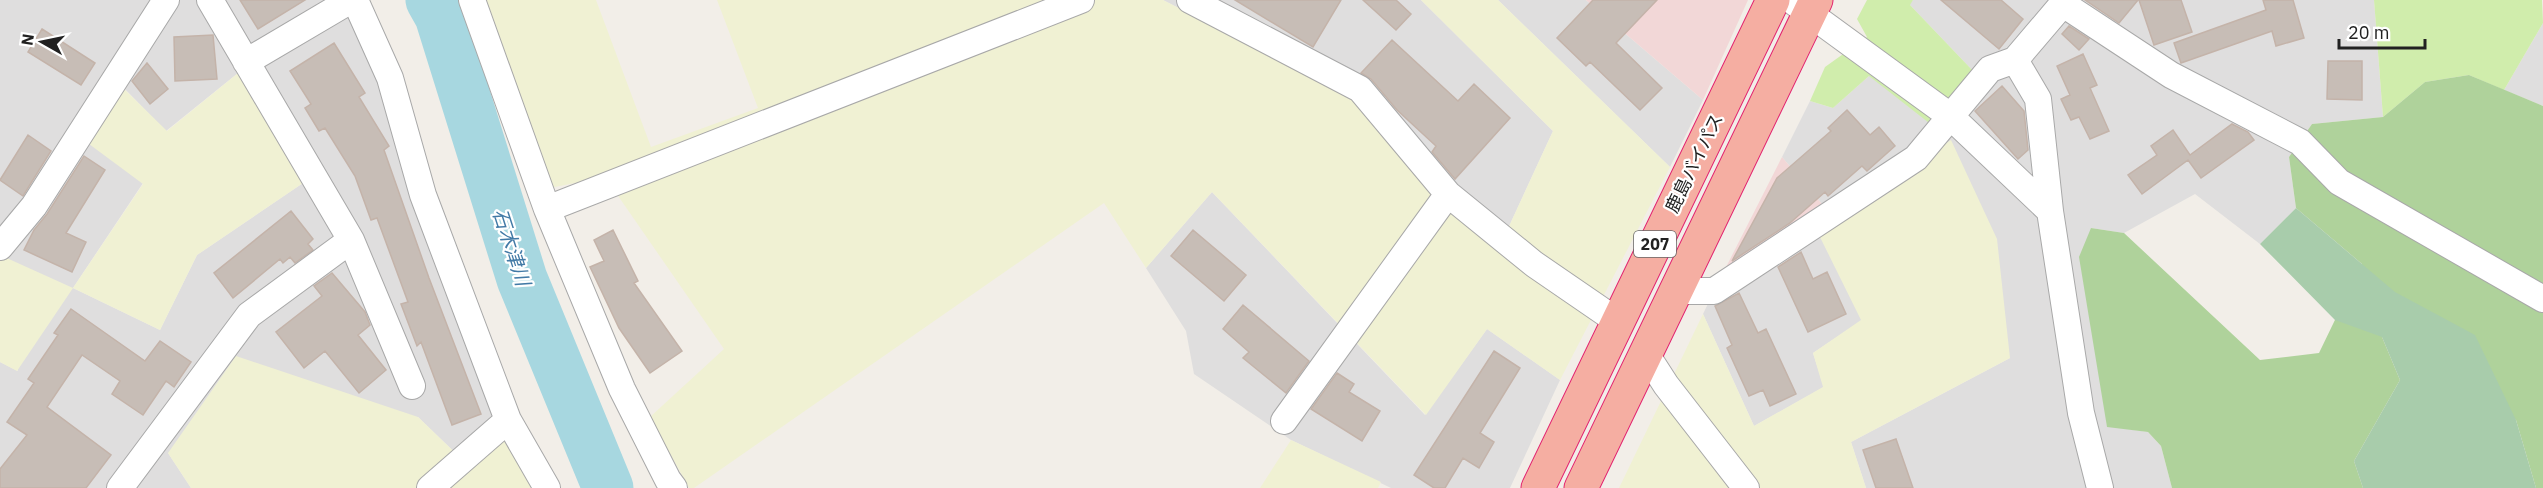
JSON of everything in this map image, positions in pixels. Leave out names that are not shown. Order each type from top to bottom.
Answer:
[{"type":"highway","name":"鹿島バイパス","points":[[1538,488],[1773,0]]},
{"type":"highway","name":"207","points":[[1581,488],[1676,291],[1805,5]]},
{"type":"street","points":[[0,247],[33,206],[166,0]]},
{"type":"street","points":[[210,0],[351,240],[412,386]]},
{"type":"street","points":[[246,62],[353,0],[390,78],[423,195],[508,420],[547,488]]},
{"type":"street","points":[[472,0],[547,209],[622,389],[674,488]]},
{"type":"street","points":[[547,209],[1081,0]]},
{"type":"street","points":[[1190,0],[1360,89],[1448,194],[1534,264],[1617,321]]},
{"type":"street","points":[[1676,291],[1714,291],[1916,158],[1990,69],[2015,60],[2065,2],[2170,75],[2300,142],[2339,182],[2543,299]]},
{"type":"street","points":[[1805,5],[1950,116],[2050,211]]},
{"type":"street","points":[[2015,60],[2038,99],[2050,211],[2081,413],[2100,488]]},
{"type":"street","points":[[1284,421],[1448,194]]},
{"type":"street","points":[[120,488],[249,315],[351,240]]},
{"type":"street","points":[[1646,354],[1666,385],[1746,488]]},
{"type":"street","points":[[430,488],[508,420]]},
{"type":"shaded area","points":[[0,0],[363,0],[427,196],[519,418],[472,469],[418,417],[168,453],[191,488],[0,488],[0,362],[18,371],[0,255]],"holes":[[[243,69],[306,181],[197,255],[160,330],[73,288],[143,183],[121,85],[166,131]]]},
{"type":"shaded area","points":[[1163,0],[1421,0],[1553,131],[1499,248],[1435,199],[1352,97]]},
{"type":"shaded area","points":[[1498,0],[1586,0],[1703,100],[1670,167]]},
{"type":"shaded area","points":[[1586,0],[1748,0],[1703,100]]},
{"type":"shaded area","points":[[1913,0],[2374,0],[2383,117],[2312,124],[2289,157],[2296,208],[2260,244],[2195,194],[2124,233],[2091,228],[2107,426],[2148,432],[2161,446],[2172,488],[1866,488],[1851,442],[2010,358],[1861,321],[1813,353],[1824,387],[1754,426],[1703,314],[1722,275],[1827,210],[1782,157],[1810,101],[1833,108],[1869,76],[1975,73],[1909,4]]},
{"type":"shaded area","points":[[2543,23],[2543,106],[2504,90]]},
{"type":"shaded area","points":[[1782,157],[1827,210],[1722,275]]},
{"type":"shaded area","points":[[1212,192],[1425,415],[1487,329],[1560,380],[1510,488],[1391,488],[1291,440],[1194,374],[1186,331],[1146,268]]},
{"type":"green space","points":[[483,0],[596,0],[651,147],[758,108],[717,0],[1163,0],[1352,97],[1435,199],[1499,248],[1553,131],[1421,0],[1498,0],[1670,167],[1560,380],[1487,329],[1426,415],[1212,192],[1146,268],[1104,203],[694,488],[689,488],[650,417],[724,349],[605,177],[550,188]]},
{"type":"green space","points":[[1867,0],[1913,0],[1910,5],[1975,73],[1933,126],[1869,76],[1833,108],[1810,101],[1825,67],[1867,37],[1857,19]]},
{"type":"green space","points":[[2374,0],[2542,0],[2543,23],[2504,90],[2469,75],[2425,82],[2383,117]]},
{"type":"green space","points":[[243,69],[306,181],[197,255],[160,330],[73,288],[143,184],[85,141],[120,85],[167,131]]},
{"type":"green space","points":[[2469,75],[2543,106],[2543,488],[2536,488],[2516,420],[2382,337],[2400,380],[2354,461],[2363,488],[2172,488],[2161,446],[2148,432],[2107,427],[2079,257],[2091,228],[2124,233],[2260,360],[2319,353],[2362,264],[2296,208],[2289,157],[2312,124],[2383,117],[2425,82]]},
{"type":"green space","points":[[1951,140],[1997,239],[2010,358],[1851,442],[1866,488],[1619,488],[1703,314],[1754,426],[1823,387],[1813,353],[1861,320],[1817,231]]},
{"type":"green space","points":[[2296,208],[2395,292],[2475,335],[2516,420],[2536,488],[2363,488],[2354,461],[2400,380],[2382,337],[2335,320],[2260,244]]},
{"type":"green space","points":[[0,255],[73,288],[17,371],[0,362]]},
{"type":"green space","points":[[236,356],[418,417],[472,469],[519,418],[556,488],[191,488],[168,453]]},
{"type":"green space","points":[[1291,440],[1381,482],[1378,488],[1260,488]]},
{"type":"building","points":[[240,0],[305,0],[258,29]]},
{"type":"building","points":[[1235,0],[1341,0],[1313,47]]},
{"type":"building","points":[[1363,0],[1396,0],[1411,14],[1396,30]]},
{"type":"building","points":[[1593,0],[1657,0],[1616,43],[1662,88],[1640,110],[1590,62],[1586,66],[1557,38]]},
{"type":"building","points":[[1941,0],[2001,0],[2023,19],[1999,49]]},
{"type":"building","points":[[2085,0],[2138,0],[2119,23]]},
{"type":"building","points":[[2139,0],[2181,0],[2192,32],[2154,45]]},
{"type":"building","points":[[2263,0],[2293,0],[2304,38],[2276,46],[2272,31],[2181,63],[2174,43],[2266,10]]},
{"type":"building","points":[[2069,26],[2089,39],[2079,50],[2062,34]]},
{"type":"building","points":[[42,29],[95,63],[81,85],[28,52]]},
{"type":"building","points":[[213,35],[217,79],[175,81],[174,37]]},
{"type":"building","points":[[1392,40],[1458,101],[1474,84],[1510,118],[1455,179],[1432,152],[1436,146],[1397,110],[1371,79],[1361,73]]},
{"type":"building","points":[[334,43],[365,93],[359,97],[389,146],[384,150],[429,278],[481,414],[452,425],[421,342],[417,346],[401,304],[408,302],[377,218],[371,220],[355,176],[325,128],[319,131],[305,108],[311,104],[290,71]]},
{"type":"building","points":[[2083,54],[2097,85],[2090,88],[2109,131],[2090,139],[2079,117],[2071,120],[2061,99],[2070,95],[2057,66]]},
{"type":"building","points":[[2328,61],[2362,61],[2362,100],[2327,99]]},
{"type":"building","points":[[147,63],[168,89],[150,104],[132,81]]},
{"type":"building","points":[[2002,86],[2024,111],[2028,150],[2018,159],[1975,111]]},
{"type":"building","points":[[1847,110],[1870,135],[1879,127],[1895,146],[1867,171],[1862,166],[1828,196],[1825,192],[1790,223],[1732,261],[1777,178],[1831,131],[1828,128]]},
{"type":"building","points":[[2232,124],[2248,132],[2254,140],[2201,178],[2188,160],[2142,194],[2128,175],[2157,155],[2151,146],[2173,130],[2190,155]]},
{"type":"building","points":[[28,135],[51,151],[23,196],[0,180]]},
{"type":"building","points":[[84,156],[105,170],[66,233],[86,242],[72,272],[24,250],[34,230],[47,214]]},
{"type":"building","points":[[291,211],[313,239],[308,244],[313,250],[295,263],[290,257],[283,263],[280,259],[233,298],[214,273]]},
{"type":"building","points":[[613,230],[638,281],[634,283],[682,351],[650,373],[619,328],[590,267],[604,261],[594,240]]},
{"type":"building","points":[[1193,230],[1246,275],[1224,301],[1171,256]]},
{"type":"building","points":[[1801,252],[1813,279],[1827,272],[1846,314],[1808,332],[1778,267]]},
{"type":"building","points":[[332,273],[365,312],[370,325],[358,335],[386,370],[359,393],[325,351],[304,368],[276,332],[322,296],[314,286]]},
{"type":"building","points":[[1739,293],[1758,333],[1766,329],[1796,394],[1770,406],[1763,390],[1749,396],[1727,348],[1732,345],[1715,306]]},
{"type":"building","points":[[1243,305],[1309,361],[1286,393],[1243,358],[1249,352],[1223,329]]},
{"type":"building","points":[[71,309],[145,361],[160,341],[191,362],[174,387],[166,381],[143,415],[112,394],[120,381],[82,355],[47,407],[111,455],[86,488],[0,488],[0,469],[27,435],[7,422],[34,383],[28,379],[58,335],[54,333]]},
{"type":"building","points":[[1494,351],[1520,368],[1480,433],[1494,442],[1479,468],[1463,458],[1445,488],[1434,488],[1414,475]]},
{"type":"building","points":[[1337,373],[1354,384],[1349,392],[1380,411],[1362,441],[1311,409]]},
{"type":"building","points":[[1896,439],[1913,488],[1876,488],[1863,450]]},
{"type":"waterway","name":"石木津川","points":[[431,0],[440,16],[522,279],[608,488]]}]
